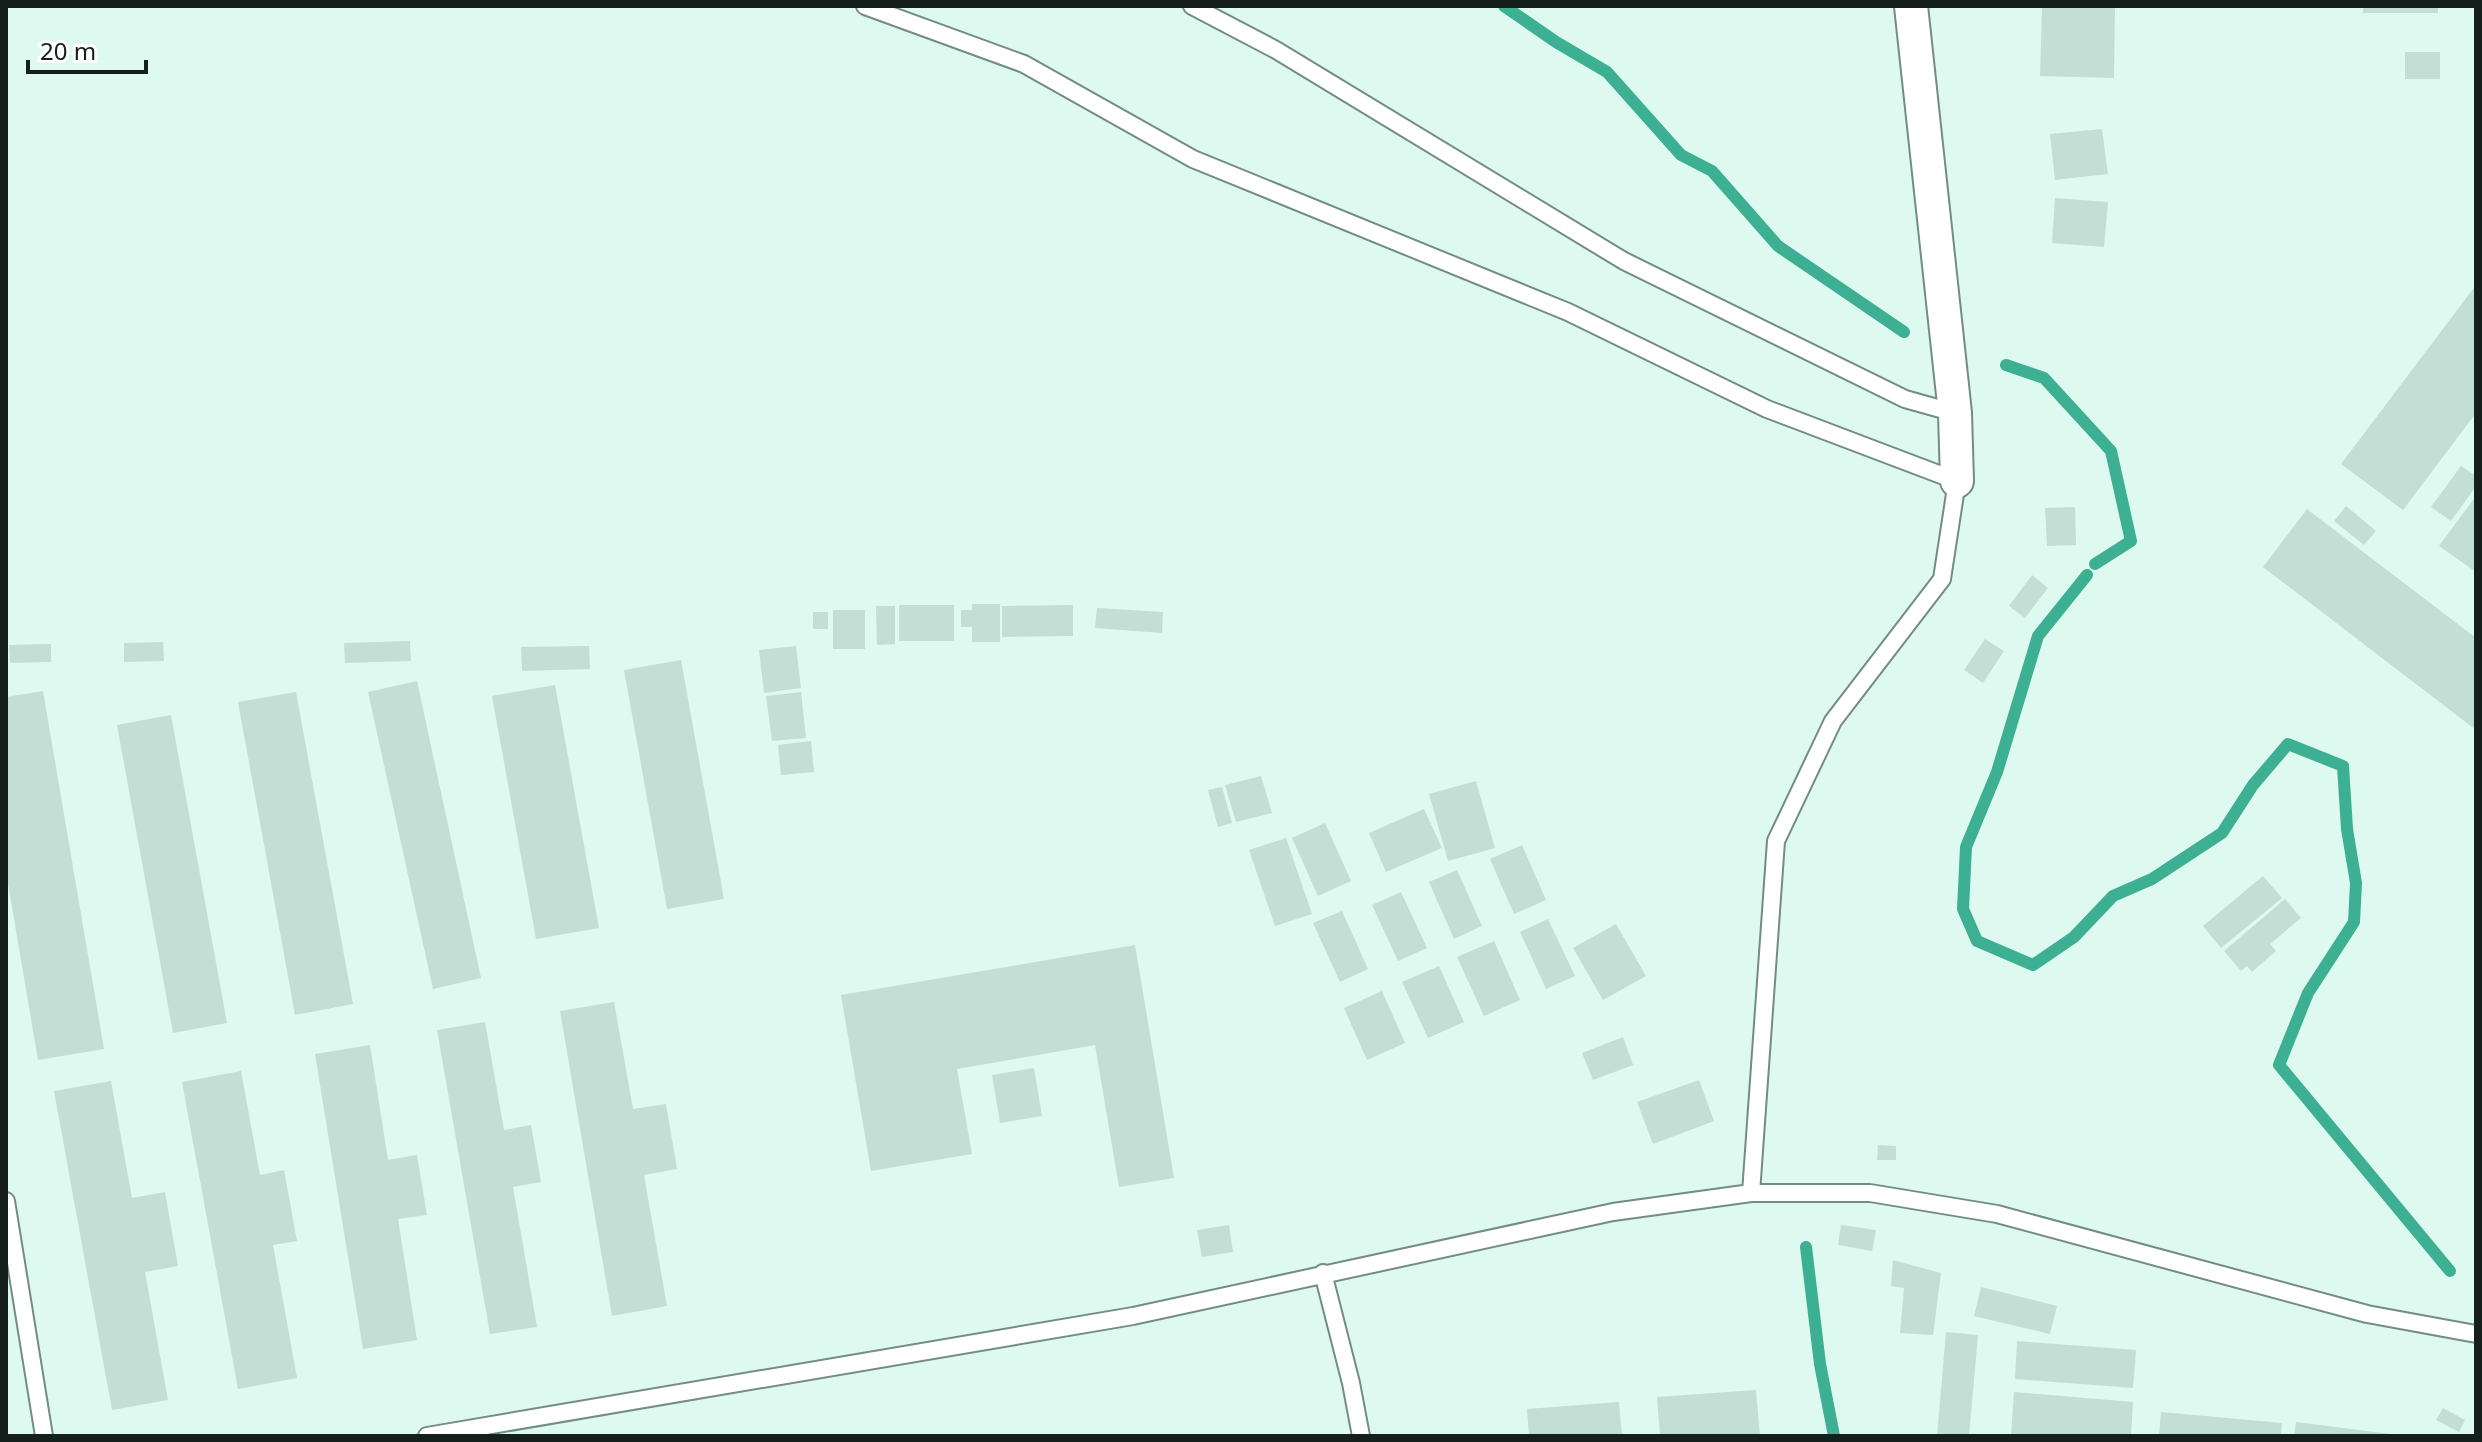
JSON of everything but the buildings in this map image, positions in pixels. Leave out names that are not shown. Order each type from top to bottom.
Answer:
[{"type":"street","points":[[1911,6],[1955,413],[1957,481]]},
{"type":"lane","points":[[865,6],[1024,64],[1193,159],[1568,312],[1767,409],[1957,481],[1942,579],[1833,721],[1776,841],[1751,1193]]},
{"type":"lane","points":[[1192,6],[1276,50],[1624,261],[1905,399],[1955,413]]},
{"type":"lane","points":[[427,1436],[1133,1316],[1613,1212],[1751,1193],[1870,1193],[1997,1214],[2367,1314],[2476,1334]]},
{"type":"lane","points":[[6,1201],[44,1436]]},
{"type":"lane","points":[[1323,1273],[1361,1436]]},
{"type":"waterway","points":[[1504,6],[1607,72],[1681,155],[1712,171],[1778,246],[1904,332]]},
{"type":"waterway","points":[[2006,365],[2044,378],[2111,451],[2131,541],[2095,564]]},
{"type":"waterway","points":[[2087,575],[2038,636],[1997,772],[1966,847],[1963,909],[1977,941],[2033,965],[2074,937],[2113,896],[2152,879],[2222,833],[2253,785],[2288,744],[2343,766],[2347,829],[2356,883],[2354,922],[2308,993],[2279,1065],[2450,1271]]},
{"type":"waterway","points":[[1806,1247],[1820,1364],[1834,1436]]}]
